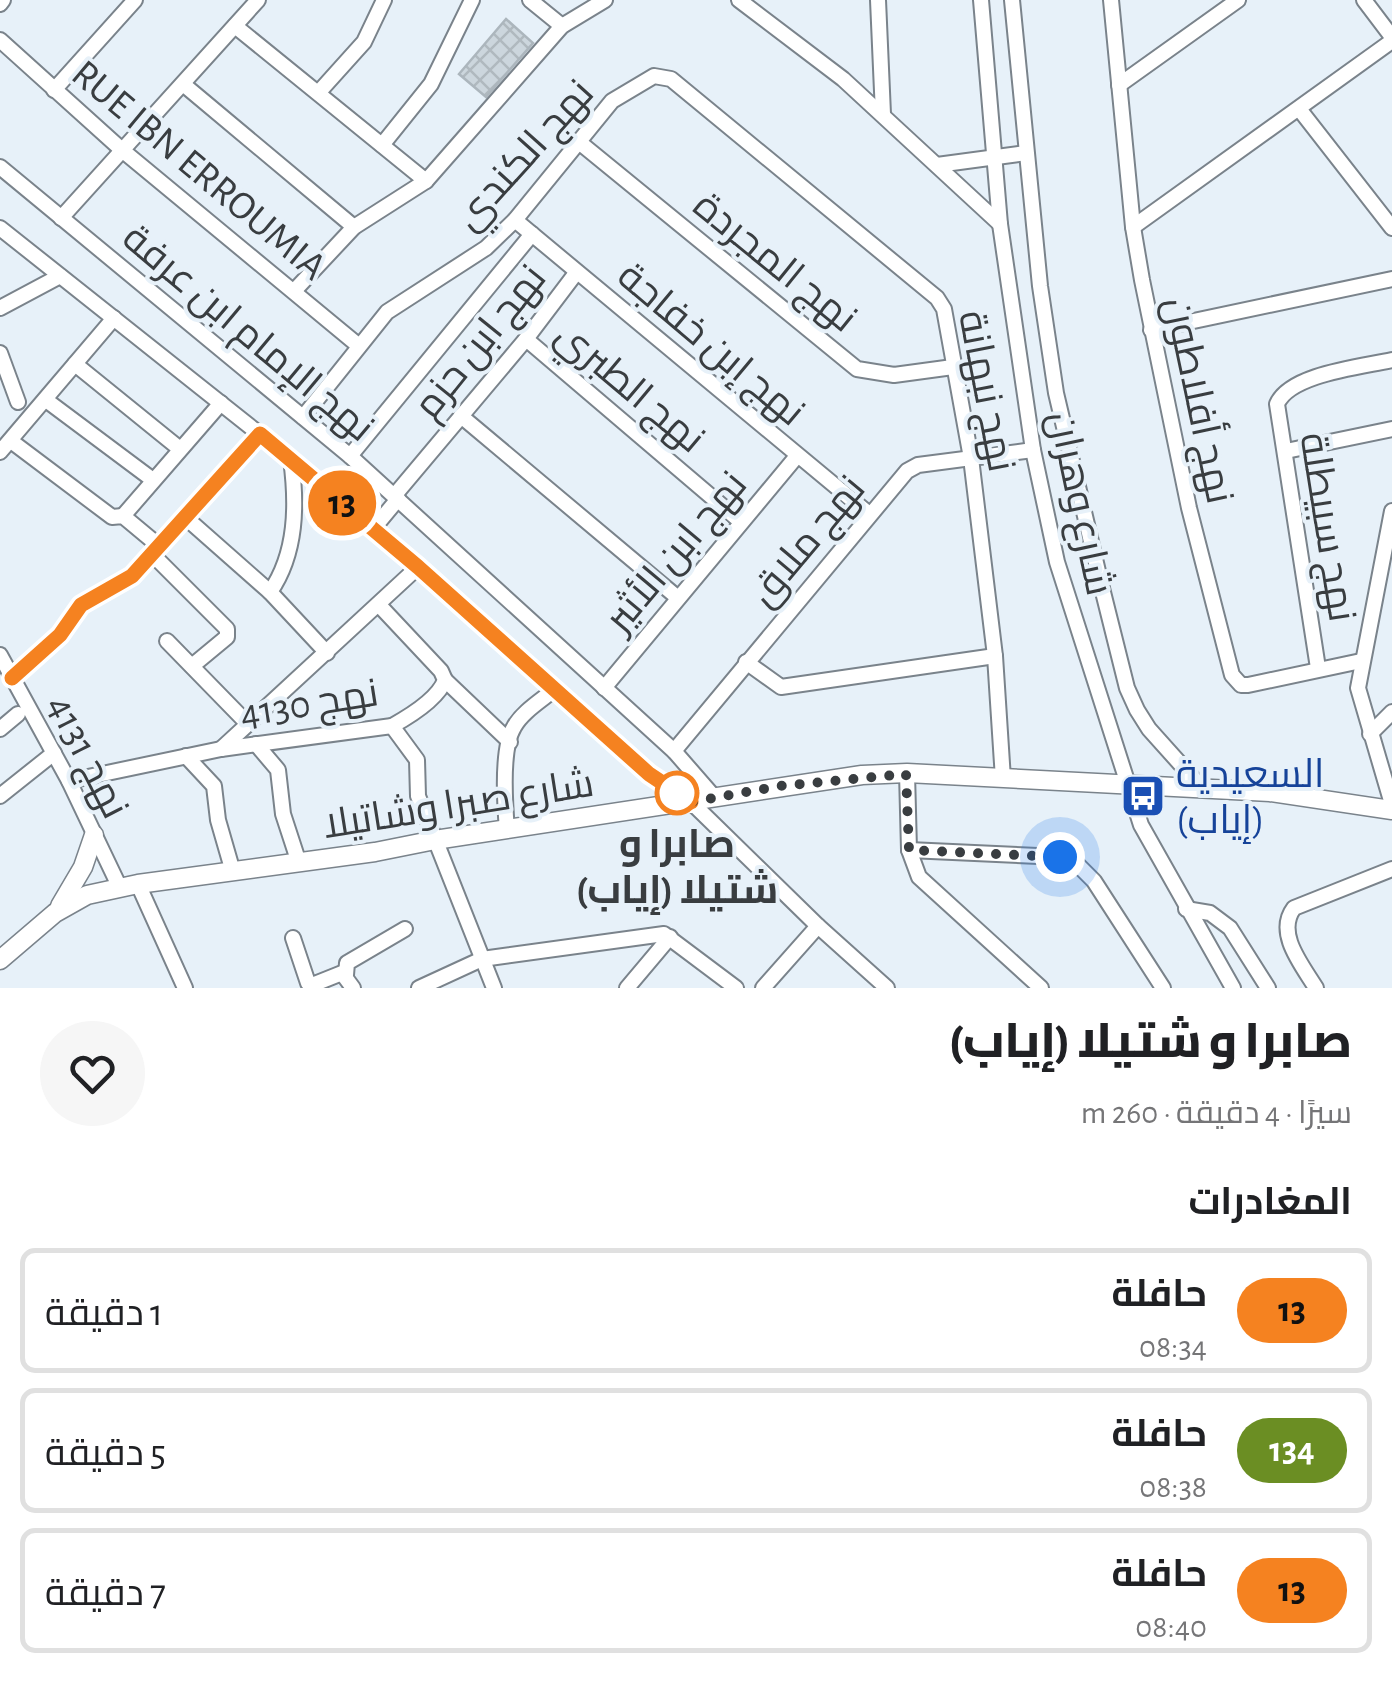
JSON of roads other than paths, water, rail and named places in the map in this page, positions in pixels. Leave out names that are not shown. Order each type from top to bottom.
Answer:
[{"type":"main road","name":"شارع صبرا وشاتيلا","points":[[0,960],[8,943],[87,895],[817,781],[906,774],[1200,787],[1392,807]]},
{"type":"main road","points":[[55,913],[83,867],[94,834]]},
{"type":"street","points":[[54,90],[136,0]]},
{"type":"street","points":[[61,218],[258,0]]},
{"type":"street","points":[[319,92],[364,42],[384,0]]},
{"type":"street","points":[[382,144],[431,84],[472,0]]},
{"type":"street","points":[[530,0],[562,26]]},
{"type":"street","points":[[296,290],[354,227],[426,181],[562,26],[606,0]]},
{"type":"street","points":[[878,0],[883,114]]},
{"type":"street","name":"شارع وهران","points":[[982,0],[1000,224],[1034,450],[1057,562],[1078,638],[1141,824],[1232,988]]},
{"type":"street","points":[[1012,0],[1040,286],[1056,393],[1127,688],[1149,730],[1200,787]]},
{"type":"street","name":"نهج أفلاطون","points":[[1111,0],[1133,228],[1151,330],[1189,508],[1232,675],[1241,685],[1248,685],[1361,661]]},
{"type":"street","points":[[1118,85],[1238,0]]},
{"type":"street","points":[[1133,228],[1300,110],[1392,39],[1364,0]]},
{"type":"street","points":[[749,3],[883,114],[1000,224]]},
{"type":"street","points":[[235,26],[426,181]]},
{"type":"street","name":"RUE IBN ERROUMIA","points":[[0,40],[122,150],[360,346]]},
{"type":"street","name":"نهج الكندي","points":[[303,416],[396,304],[486,248],[515,220],[619,95],[654,76],[672,79]]},
{"type":"street","name":"نهج نبهانة","points":[[672,79],[937,298],[948,322],[970,458],[995,656],[1003,779]]},
{"type":"street","points":[[183,84],[354,227]]},
{"type":"street","points":[[1300,110],[1392,228]]},
{"type":"street","name":"نهج المجردة","points":[[578,142],[857,369],[894,375],[954,368]]},
{"type":"street","points":[[936,164],[1026,153]]},
{"type":"street","name":"نهج الإمام ابن عرفة","points":[[0,168],[350,456],[674,752],[714,798]]},
{"type":"street","name":"نهج إبن خفاجة","points":[[515,220],[869,514]]},
{"type":"street","points":[[0,228],[291,459],[418,567],[649,774],[691,802],[887,988]]},
{"type":"street","points":[[350,456],[532,234]]},
{"type":"street","name":"نهج ابن حزم","points":[[373,529],[576,273]]},
{"type":"street","points":[[0,308],[60,276]]},
{"type":"street","points":[[1151,330],[1392,279]]},
{"type":"street","points":[[114,318],[5,446],[112,517],[123,516],[221,403]]},
{"type":"street","name":"نهج الطبري","points":[[526,339],[740,522]]},
{"type":"street","points":[[0,353],[18,402]]},
{"type":"street","name":"نهج سبيطلة","points":[[1318,668],[1277,404],[1282,392],[1306,380],[1392,360]]},
{"type":"street","points":[[76,364],[180,449]]},
{"type":"street","points":[[0,395],[34,413]]},
{"type":"street","points":[[46,400],[153,480]]},
{"type":"street","points":[[460,416],[678,598]]},
{"type":"street","points":[[1286,451],[1392,429]]},
{"type":"street","points":[[12,678],[60,635],[81,605],[127,580],[260,434]]},
{"type":"street","name":"نهج ملاق","points":[[674,752],[869,514],[913,468],[1034,450]]},
{"type":"street","name":"نهج ابن الأثير","points":[[604,688],[798,456]]},
{"type":"street","points":[[270,592],[286,563],[297,501],[291,459]]},
{"type":"street","points":[[1392,510],[1361,661],[1358,696],[1392,807]]},
{"type":"street","points":[[123,516],[227,629],[227,637],[192,666]]},
{"type":"street","points":[[185,518],[270,592],[326,653]]},
{"type":"street","points":[[221,749],[418,567]]},
{"type":"street","name":"نهج 4130","points":[[69,781],[221,749],[392,726],[442,689],[446,680],[379,604]]},
{"type":"street","points":[[167,641],[248,724]]},
{"type":"street","name":"نهج 4131","points":[[0,656],[94,834],[129,886],[182,983]]},
{"type":"street","points":[[746,662],[782,687],[995,656]]},
{"type":"street","points":[[446,680],[510,742]]},
{"type":"street","points":[[507,830],[504,786],[515,724],[555,689]]},
{"type":"street","points":[[1370,734],[1392,712]]},
{"type":"street","points":[[0,729],[18,714]]},
{"type":"street","points":[[392,726],[416,760],[418,796],[494,988]]},
{"type":"street","points":[[256,744],[278,770],[283,814],[300,862]]},
{"type":"street","points":[[0,796],[54,753]]},
{"type":"street","points":[[186,756],[214,786],[218,820],[233,872]]},
{"type":"street","points":[[906,774],[909,850],[919,877],[1042,988]]},
{"type":"street","points":[[909,850],[1060,857],[1074,861],[1094,882],[1163,988]]},
{"type":"street","points":[[1316,988],[1287,936],[1286,918],[1294,908],[1392,869]]},
{"type":"street","points":[[1186,909],[1210,913],[1230,928],[1268,988]]},
{"type":"street","points":[[763,988],[818,926]]},
{"type":"street","points":[[293,938],[308,983],[349,981],[347,963],[406,929]]},
{"type":"street","points":[[419,988],[482,959],[664,934],[736,988]]},
{"type":"street","points":[[627,988],[670,936]]},
{"type":"street","points":[[164,988],[182,983]]},
{"type":"place","name":"صابرا و شتيلا (إياب)","points":[[677,793]]},
{"type":"place","name":"السعيدية (إياب)","points":[[1143,796]]}]
